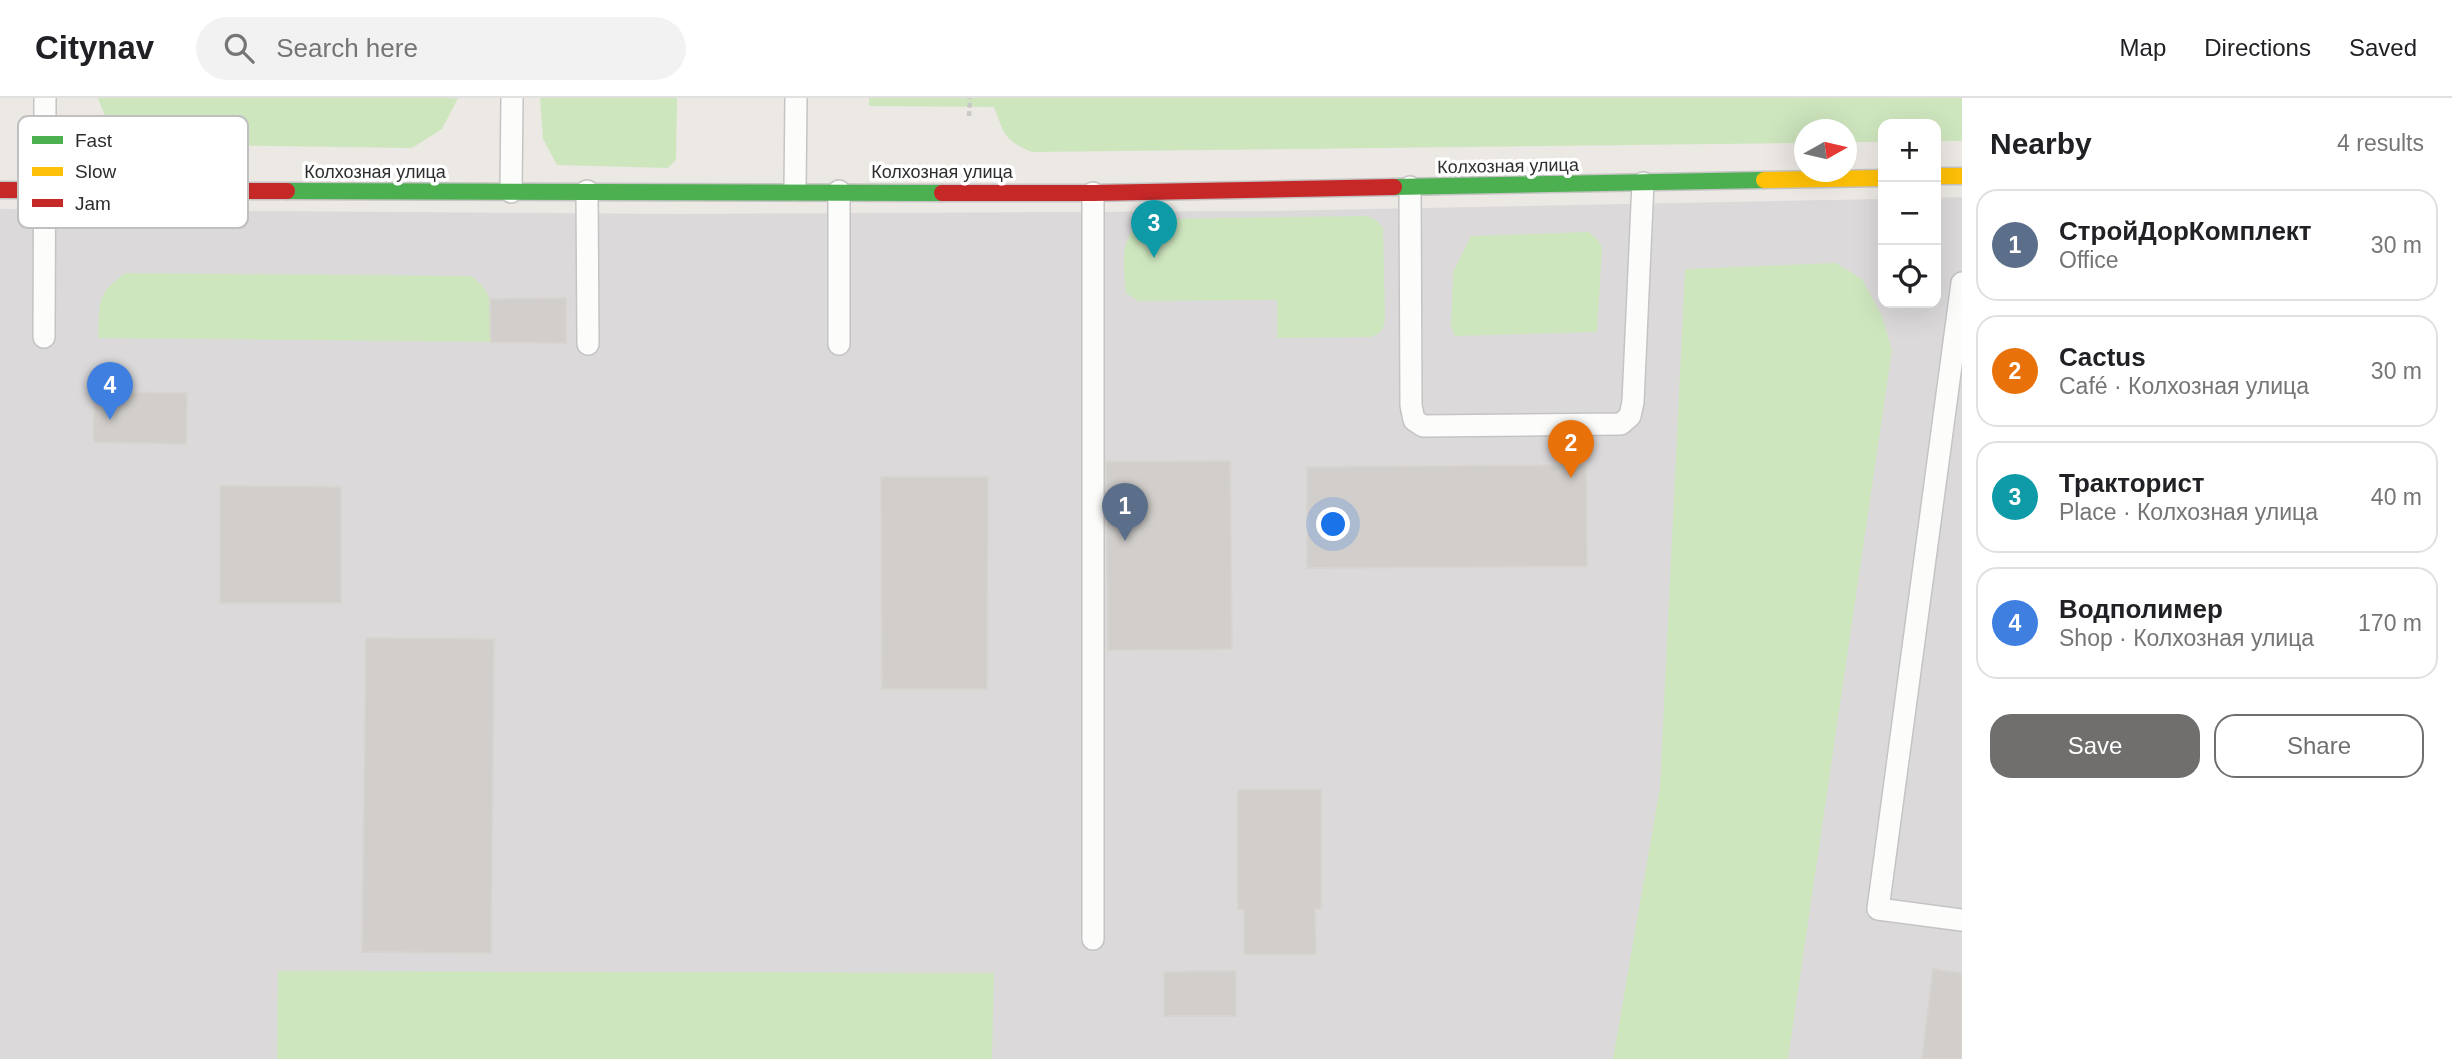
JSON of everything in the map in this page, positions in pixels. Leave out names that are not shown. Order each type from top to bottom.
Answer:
[{"type":"street","points":[[1941,176],[1962,176]]},
{"type":"street","name":"Колхозная улица","points":[[248,191],[795,190],[1093,193],[1878,178]]},
{"type":"street","name":"Колхозная улица","points":[[0,190],[18,190]]},
{"type":"lane","points":[[46,98],[46,116]]},
{"type":"lane","points":[[511,192],[512,98]]},
{"type":"lane","points":[[795,190],[796,98]]},
{"type":"lane","points":[[1410,187],[1411,405],[1414,420],[1423,426],[1621,424],[1630,416],[1633,402],[1643,183]]},
{"type":"lane","points":[[587,191],[588,344]]},
{"type":"lane","points":[[839,191],[839,344]]},
{"type":"lane","points":[[1093,193],[1093,939]]},
{"type":"lane","points":[[44,228],[44,337]]},
{"type":"lane","points":[[1962,282],[1878,909],[1962,920]]},
{"type":"path","points":[[970,98],[970,116]]},
{"type":"shaded area","points":[[1962,197],[1962,1059],[0,1059],[0,209],[18,209],[18,228],[248,228],[248,211],[677,214],[1264,211],[1878,199],[1878,308],[1941,308],[1941,198]]},
{"type":"green space","points":[[98,98],[458,98],[442,129],[412,148],[248,146],[248,116],[105,116]]},
{"type":"green space","points":[[540,98],[677,98],[676,160],[668,168],[557,165],[543,139]]},
{"type":"green space","points":[[869,98],[1962,98],[1962,141],[1941,141],[1941,119],[1878,119],[1878,142],[1857,142],[1857,119],[1794,119],[1794,143],[1032,152],[1010,140],[994,107],[869,106]]},
{"type":"green space","points":[[1367,216],[1376,220],[1383,228],[1385,319],[1381,331],[1370,337],[1277,338],[1277,300],[1138,301],[1126,293],[1124,260],[1128,239],[1132,231],[1150,219]]},
{"type":"green space","points":[[1589,232],[1602,247],[1597,332],[1455,336],[1451,326],[1453,272],[1471,236]]},
{"type":"green space","points":[[1836,263],[1862,279],[1882,316],[1892,350],[1788,1059],[1613,1059],[1660,787],[1685,269]]},
{"type":"green space","points":[[126,273],[471,276],[489,297],[492,314],[491,342],[98,338],[101,300],[109,287]]},
{"type":"green space","points":[[278,971],[994,973],[992,1059],[277,1059]]},
{"type":"building","points":[[566,298],[566,343],[491,342],[490,299]]},
{"type":"building","points":[[94,392],[187,393],[186,444],[94,442]]},
{"type":"building","points":[[1230,461],[1232,649],[1108,650],[1106,462]]},
{"type":"building","points":[[1586,465],[1587,566],[1307,568],[1307,467]]},
{"type":"building","points":[[881,477],[988,477],[987,689],[882,689]]},
{"type":"building","points":[[220,486],[341,487],[341,603],[220,603]]},
{"type":"building","points":[[366,638],[494,639],[491,953],[362,952]]},
{"type":"building","points":[[1238,790],[1321,790],[1321,909],[1315,909],[1316,954],[1244,954],[1244,909],[1238,909]]},
{"type":"building","points":[[1933,969],[1962,973],[1962,1059],[1922,1059]]},
{"type":"building","points":[[1236,971],[1236,1016],[1164,1016],[1164,972]]},
{"type":"traffic: fast","points":[[1394,187],[1764,180]]},
{"type":"traffic: fast","points":[[287,191],[942,193]]},
{"type":"traffic: slow","points":[[1941,176],[1962,176]]},
{"type":"traffic: slow","points":[[1764,180],[1878,178]]},
{"type":"traffic: jam","points":[[942,193],[1394,187]]},
{"type":"traffic: jam","points":[[0,190],[18,190]]},
{"type":"traffic: jam","points":[[248,191],[287,191]]},
{"type":"place","name":"Тракторист","points":[[1154,258]]},
{"type":"place","name":"Водполимер","points":[[110,420]]},
{"type":"place","name":"Cactus","points":[[1571,478]]},
{"type":"place","name":"СтройДорКомплект","points":[[1125,541]]}]
